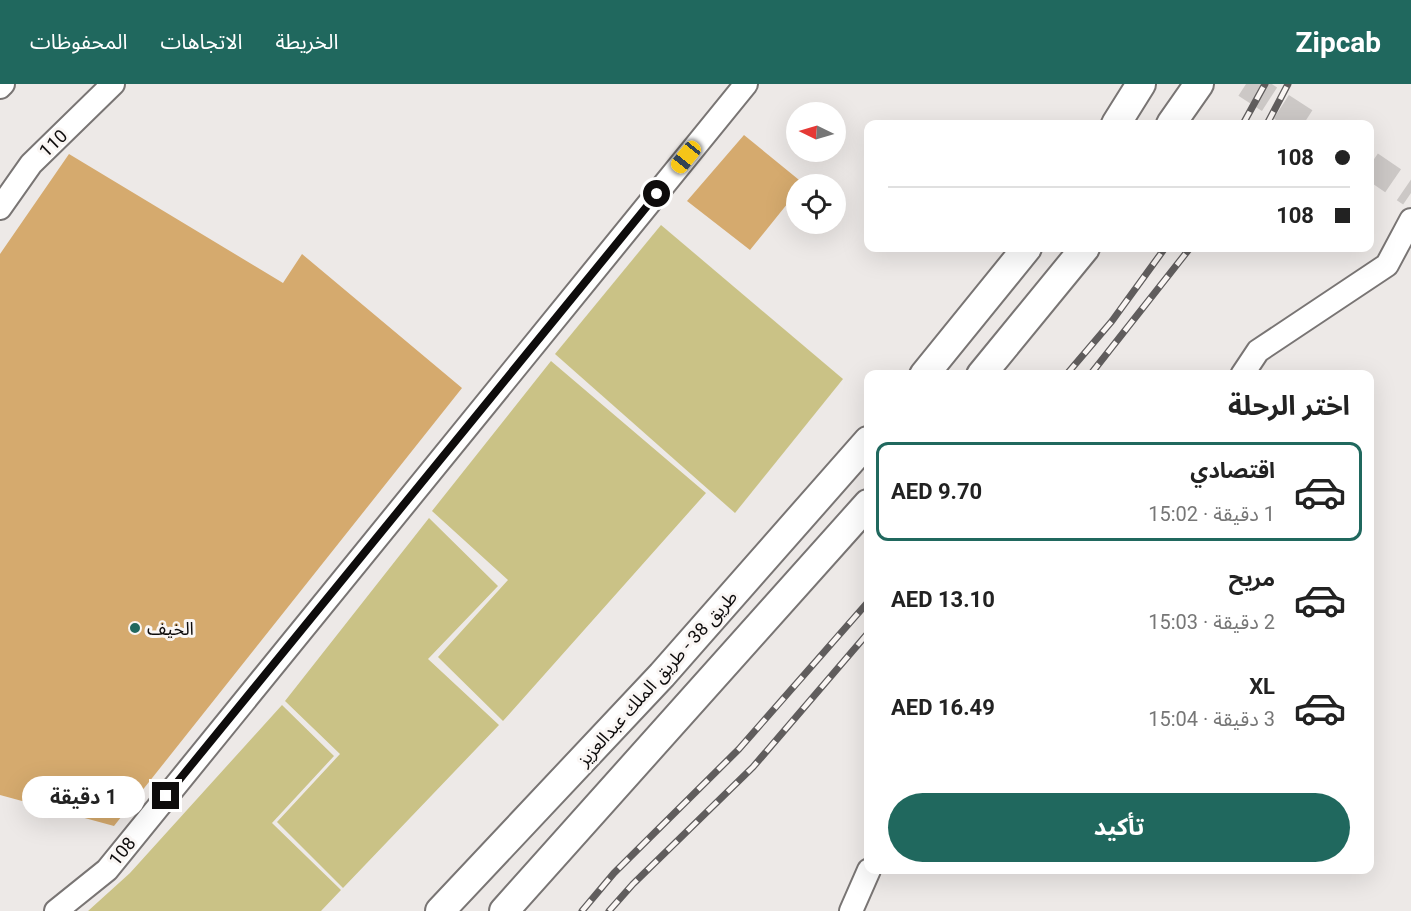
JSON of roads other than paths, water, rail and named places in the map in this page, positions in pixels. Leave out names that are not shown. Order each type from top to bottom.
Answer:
[{"type":"main road","points":[[1118,120],[1141,84]]},
{"type":"main road","points":[[1174,120],[1199,84]]},
{"type":"main road","points":[[928,370],[1024,252]]},
{"type":"main road","points":[[985,370],[1082,252]]},
{"type":"main road","name":"طريق 38 - طريق الملك عبدالعزيز","points":[[440,911],[662,675],[864,446]]},
{"type":"main road","points":[[504,911],[864,508]]},
{"type":"street","name":"110","points":[[0,208],[31,164],[114,84]]},
{"type":"street","name":"108","points":[[56,911],[107,870],[746,84]]},
{"type":"street","points":[[1245,370],[1258,351],[1387,265],[1411,220]]},
{"type":"street","points":[[850,911],[867,874]]},
{"type":"tunnel","points":[[1246,84],[1302,120]]},
{"type":"tunnel","points":[[1374,168],[1411,193]]},
{"type":"railway","points":[[1245,120],[1265,84]]},
{"type":"railway","points":[[1269,120],[1288,84]]},
{"type":"railway","points":[[1070,370],[1112,321],[1162,252]]},
{"type":"railway","points":[[1094,370],[1187,252]]},
{"type":"railway","points":[[582,911],[614,873],[739,749],[864,607]]},
{"type":"railway","points":[[609,911],[633,884],[753,767],[864,638]]},
{"type":"place","name":"الخيف","points":[[135,628]]}]
